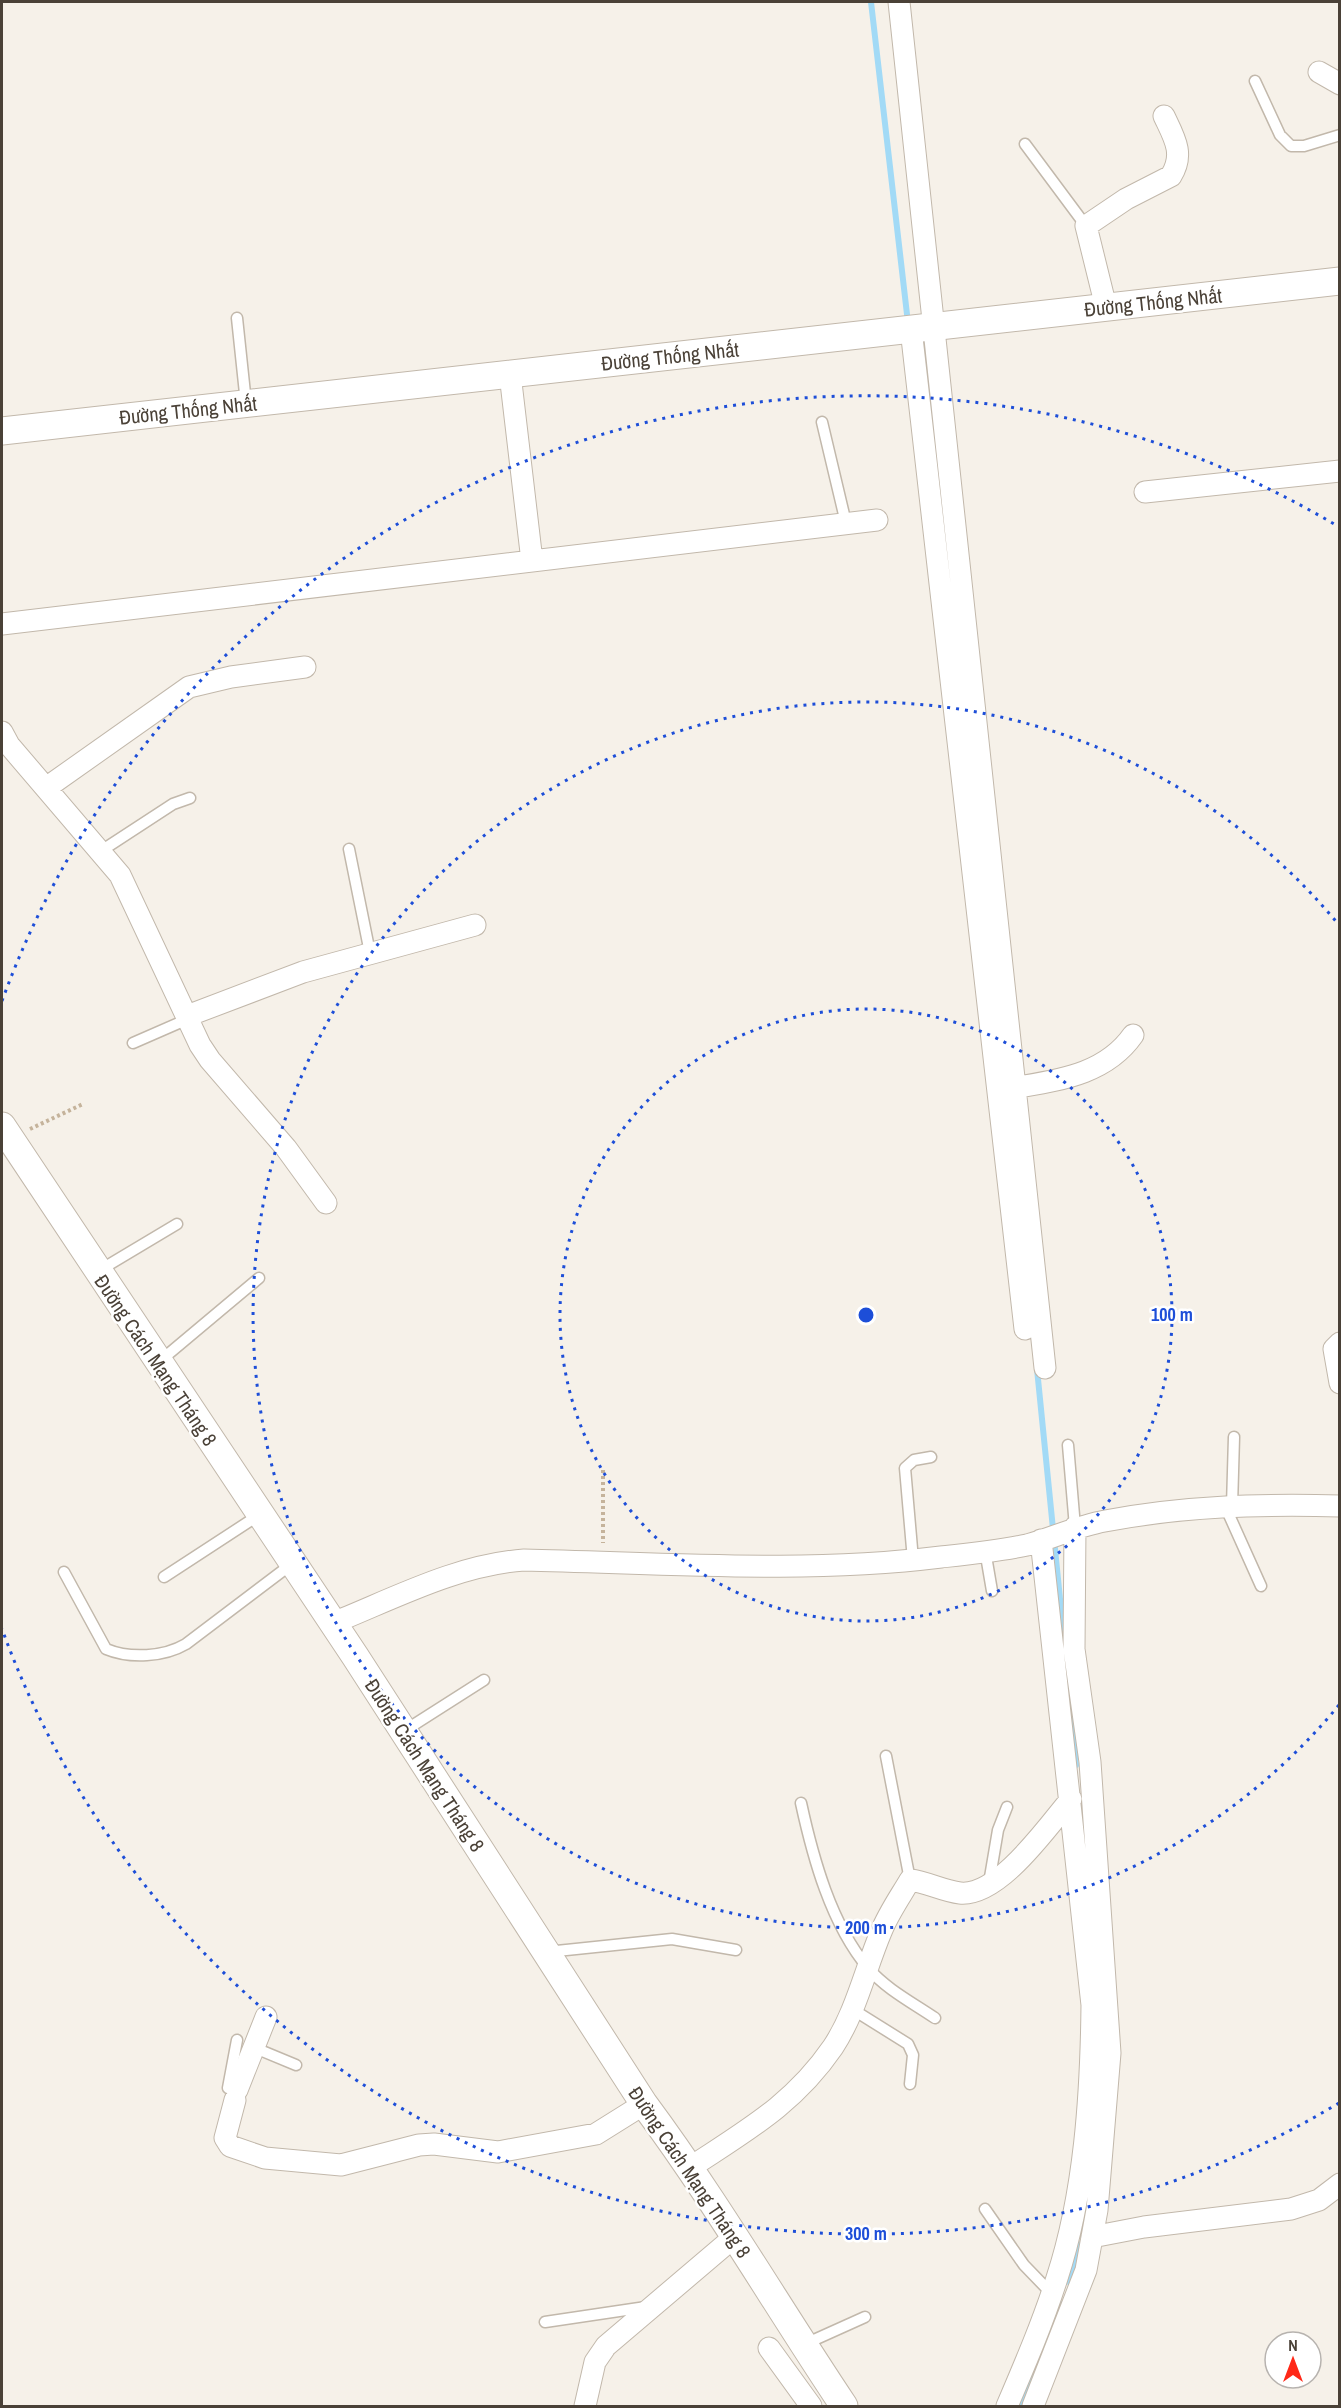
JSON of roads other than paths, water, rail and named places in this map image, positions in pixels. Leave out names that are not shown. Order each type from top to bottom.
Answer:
[{"type":"street","points":[[899,2],[923,328],[1037,1368],[1013,1088],[959,583],[923,328]]},
{"type":"street","points":[[1319,72],[1340,84]]},
{"type":"street","points":[[1106,307],[1086,226],[1126,200],[1171,176],[1179,156],[1178,146],[1164,116]]},
{"type":"street","name":"Đường Thống Nhất","points":[[2,431],[1340,281]]},
{"type":"street","points":[[510,374],[532,561]]},
{"type":"street","points":[[1145,492],[1340,471]]},
{"type":"street","points":[[2,624],[877,520]]},
{"type":"street","points":[[46,788],[189,687],[231,677],[304,667]]},
{"type":"street","points":[[2,732],[9,746],[101,850],[120,875],[132,895],[188,1018],[210,1060],[286,1148],[326,1203]]},
{"type":"street","points":[[188,1018],[303,972],[475,925]]},
{"type":"street","points":[[1013,1088],[1082,1074],[1118,1052],[1133,1035]]},
{"type":"street","name":"Đường Cách Mạng Tháng 8","points":[[6,1132],[404,1731],[644,2104],[691,2167],[734,2238],[844,2406]]},
{"type":"street","points":[[1340,1342],[1334,1349],[1340,1383]]},
{"type":"street","points":[[333,1623],[465,1569],[492,1562],[524,1560],[789,1566],[913,1560],[1024,1545],[1057,1534],[1176,1510],[1228,1506],[1340,1506]]},
{"type":"street","points":[[1007,2406],[1052,2294],[1079,2180],[1092,2075],[1092,2005],[1071,1799],[1057,1534]]},
{"type":"street","points":[[1033,2406],[1086,2270],[1103,2143],[1110,2029],[1090,1762],[1057,1534]]},
{"type":"street","points":[[691,2167],[783,2105],[811,2076],[834,2045],[852,2009],[881,1931],[910,1880],[924,1881],[960,1893],[989,1886],[1009,1869],[1071,1799]]},
{"type":"street","points":[[266,2018],[246,2044],[232,2097],[225,2138],[230,2146],[265,2158],[341,2165],[419,2145],[434,2144],[498,2152],[596,2134],[644,2104]]},
{"type":"street","points":[[1092,2237],[1144,2227],[1291,2209],[1319,2200],[1340,2184]]},
{"type":"street","points":[[585,2406],[595,2362],[606,2346],[734,2238]]},
{"type":"street","points":[[769,2348],[810,2406]]},
{"type":"lane","points":[[1255,81],[1284,142],[1291,146],[1304,146],[1340,135]]},
{"type":"lane","points":[[1026,144],[1086,226]]},
{"type":"lane","points":[[237,318],[246,403]]},
{"type":"lane","points":[[822,422],[846,523]]},
{"type":"lane","points":[[101,850],[173,804],[190,798]]},
{"type":"lane","points":[[349,849],[370,953]]},
{"type":"lane","points":[[133,1043],[188,1018]]},
{"type":"lane","points":[[98,1272],[177,1224]]},
{"type":"lane","points":[[158,1363],[259,1278]]},
{"type":"lane","points":[[1234,1437],[1228,1506],[1261,1586]]},
{"type":"lane","points":[[1057,1534],[1068,1445]]},
{"type":"lane","points":[[913,1560],[906,1468],[914,1460],[931,1456]]},
{"type":"lane","points":[[164,1577],[260,1515]]},
{"type":"lane","points":[[986,1551],[992,1591]]},
{"type":"lane","points":[[64,1572],[106,1649],[159,1655],[173,1652],[186,1644],[293,1563]]},
{"type":"lane","points":[[404,1731],[484,1680]]},
{"type":"lane","points":[[886,1756],[910,1880]]},
{"type":"lane","points":[[801,1803],[824,1889],[868,1968],[894,1991],[935,2018]]},
{"type":"lane","points":[[989,1886],[998,1830],[1007,1807]]},
{"type":"lane","points":[[546,1952],[672,1939],[736,1950]]},
{"type":"lane","points":[[852,2009],[908,2044],[913,2055],[910,2084]]},
{"type":"lane","points":[[246,2044],[296,2065]]},
{"type":"lane","points":[[985,2209],[1024,2265],[1052,2294]]},
{"type":"lane","points":[[545,2322],[652,2306]]},
{"type":"lane","points":[[805,2344],[866,2317]]},
{"type":"waterway","points":[[871,2],[908,323]]},
{"type":"waterway","points":[[1037,1369],[1064,1639]]},
{"type":"waterway","points":[[1068,1679],[1076,1765]]},
{"type":"waterway","points":[[1070,2283],[1077,2243]]},
{"type":"waterway","points":[[1019,2406],[1062,2304]]}]
